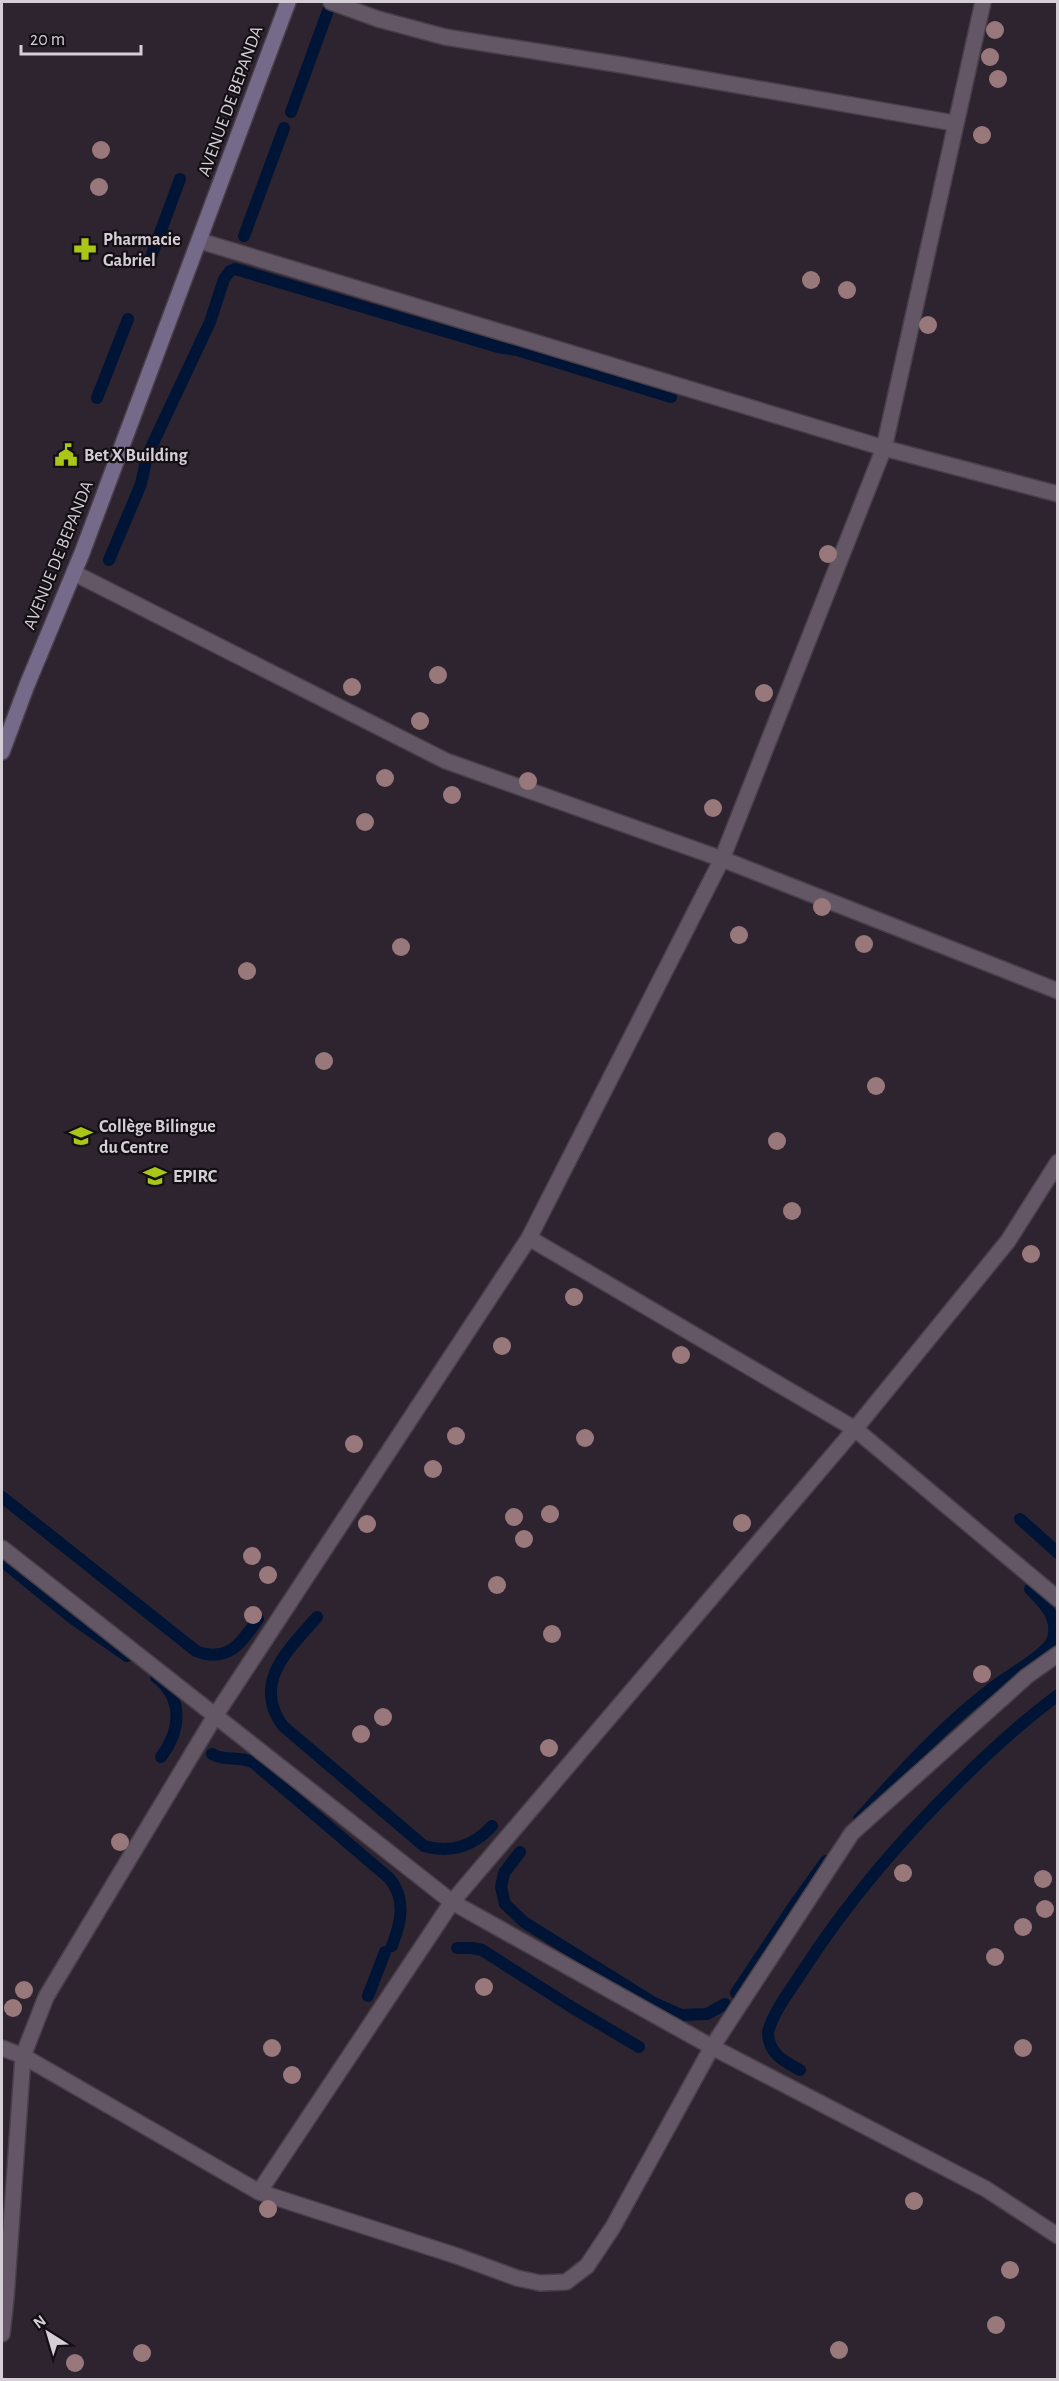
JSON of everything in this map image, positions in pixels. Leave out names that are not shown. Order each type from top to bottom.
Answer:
[{"type":"main road","name":"AVENUE DE BEPANDA","points":[[2,752],[74,573],[288,2]]},
{"type":"street","points":[[331,2],[378,19],[445,37],[954,123]]},
{"type":"street","points":[[2,2334],[23,2056],[46,1997],[215,1716],[529,1238],[722,860],[884,448],[954,123],[983,2]]},
{"type":"street","points":[[200,241],[884,448],[1058,494]]},
{"type":"street","points":[[74,573],[446,761],[722,860],[1058,991]]},
{"type":"street","points":[[259,2192],[452,1902],[855,1429],[1008,1241],[1058,1162]]},
{"type":"street","points":[[529,1238],[855,1429],[1058,1599]]},
{"type":"street","points":[[2,1548],[452,1902],[712,2047],[986,2189],[1058,2236]]},
{"type":"street","points":[[2,2048],[23,2056],[259,2192],[517,2278],[540,2283],[566,2282],[587,2266],[613,2227],[712,2047],[852,1833],[1027,1676],[1058,1654]]},
{"type":"waterway","points":[[291,112],[329,8]]},
{"type":"waterway","points":[[244,236],[284,128]]},
{"type":"waterway","points":[[150,260],[180,179]]},
{"type":"waterway","points":[[109,560],[141,484],[147,456],[210,322],[224,279],[230,271],[235,269],[671,397]]},
{"type":"waterway","points":[[97,398],[128,319]]},
{"type":"waterway","points":[[2,1497],[196,1651],[217,1655],[225,1653],[240,1643],[258,1619]]},
{"type":"waterway","points":[[1020,1519],[1058,1553]]},
{"type":"waterway","points":[[2,1561],[71,1617],[127,1656]]},
{"type":"waterway","points":[[859,1819],[907,1766],[959,1715],[1050,1645],[1054,1631],[1052,1617],[1045,1605],[1030,1589]]},
{"type":"waterway","points":[[317,1617],[295,1641],[272,1681],[271,1695],[274,1710],[283,1726],[424,1846],[443,1849],[461,1847],[477,1839],[492,1826]]},
{"type":"waterway","points":[[156,1677],[171,1695],[176,1715],[173,1736],[161,1757]]},
{"type":"waterway","points":[[800,2070],[778,2056],[771,2046],[768,2032],[779,2007],[821,1943],[877,1870],[918,1824],[996,1746],[1058,1695]]},
{"type":"waterway","points":[[212,1754],[222,1758],[243,1759],[254,1763],[389,1878],[398,1894],[401,1911],[392,1946]]},
{"type":"waterway","points":[[520,1852],[504,1873],[501,1887],[505,1904],[524,1922],[654,2003],[681,2015],[707,2014],[725,2004]]},
{"type":"waterway","points":[[736,1993],[826,1861]]},
{"type":"waterway","points":[[457,1948],[482,1950],[639,2047]]},
{"type":"waterway","points":[[368,1996],[385,1952]]},
{"type":"place","name":"Pharmacie Gabriel","points":[[85,249]]},
{"type":"place","name":"Bet X Building","points":[[66,455]]},
{"type":"place","name":"Collège Bilingue du Centre","points":[[81,1136]]},
{"type":"place","name":"EPIRC","points":[[155,1176]]}]
